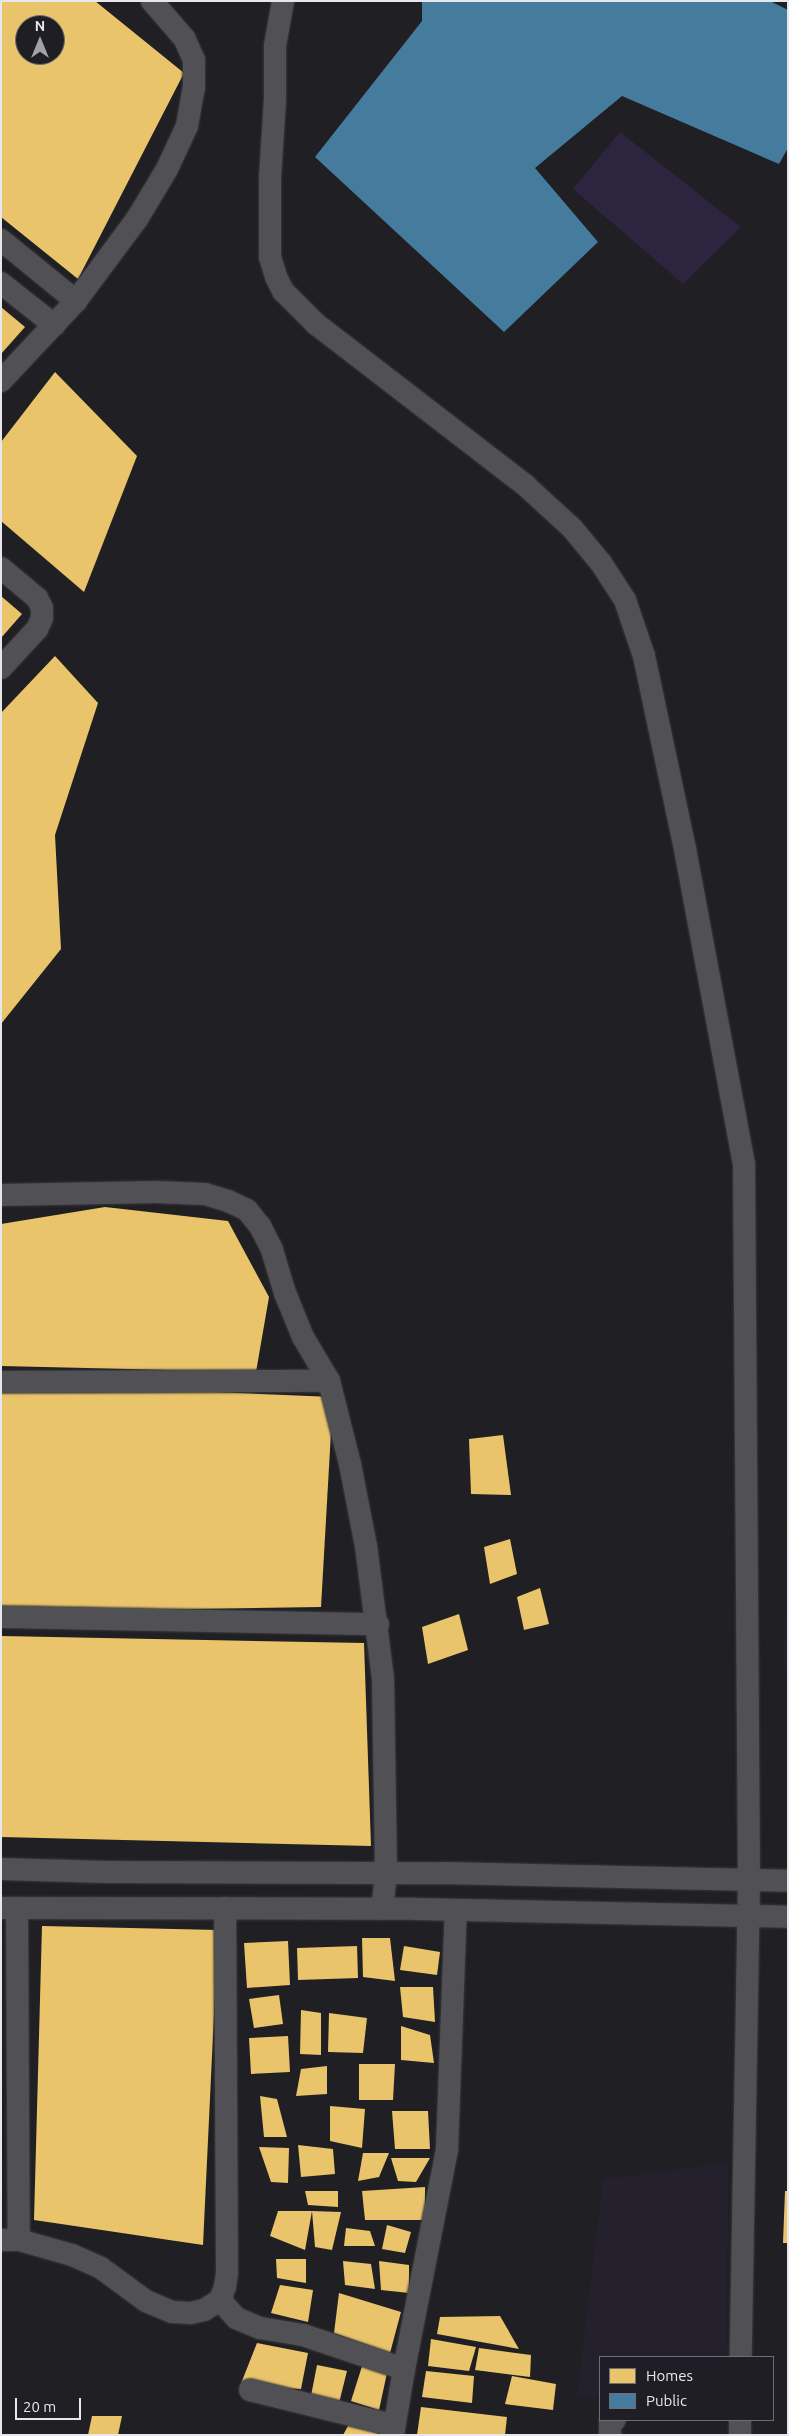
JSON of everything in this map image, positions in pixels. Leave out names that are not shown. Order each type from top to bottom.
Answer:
[{"type":"street","points":[[1,381],[76,301],[137,219],[167,169],[187,126],[194,88],[194,60],[184,38],[152,1]]},
{"type":"street","points":[[283,1],[275,46],[275,99],[270,208],[270,257],[283,291],[316,324],[526,485],[572,528],[601,563],[625,600],[644,656],[685,849],[744,1164],[749,1881],[741,2356]]},
{"type":"street","points":[[1,240],[76,301]]},
{"type":"street","points":[[1,283],[54,325]]},
{"type":"street","points":[[1,568],[37,598],[42,608],[42,618],[37,630],[1,668]]},
{"type":"street","points":[[1,1195],[145,1192],[205,1194],[228,1201],[247,1210],[260,1226],[272,1250],[285,1293],[304,1337],[329,1381],[350,1464],[366,1546],[378,1624],[383,1678],[386,1873],[382,1909]]},
{"type":"street","points":[[1,1382],[329,1381]]},
{"type":"street","points":[[1,1618],[378,1624]]},
{"type":"street","points":[[1,1869],[106,1872],[386,1873],[749,1881],[788,1880]]},
{"type":"street","points":[[225,1908],[227,2272],[225,2288],[220,2300],[204,2310],[191,2313],[172,2312],[146,2301],[101,2268],[72,2256],[10,2240],[9,1909],[225,1908],[382,1909],[788,1917]]},
{"type":"street","points":[[250,2390],[394,2430],[404,2369],[447,2150],[456,1910]]},
{"type":"street","points":[[220,2300],[236,2318],[260,2328],[303,2335],[404,2369]]},
{"type":"street","points":[[610,2435],[610,2422],[612,2421]]},
{"type":"street","points":[[740,2421],[740,2435]]},
{"type":"shaded area","points":[[620,132],[741,227],[683,284],[573,189]]},
{"type":"shaded area","points":[[788,1470],[788,1669],[784,1669]]},
{"type":"shaded area","points":[[728,2163],[727,2356],[599,2356],[599,2398],[577,2396],[603,2179]]},
{"type":"building: Homes","points":[[1,1],[95,1],[184,73],[78,279],[1,217]]},
{"type":"building: Homes","points":[[1,307],[25,327],[1,354]]},
{"type":"building: Homes","points":[[55,372],[137,456],[84,592],[1,521],[1,442]]},
{"type":"building: Homes","points":[[1,596],[22,614],[1,638]]},
{"type":"building: Homes","points":[[55,656],[98,703],[55,835],[61,949],[1,1024],[1,713]]},
{"type":"building: Homes","points":[[105,1207],[228,1221],[269,1297],[256,1372],[1,1366],[1,1224]]},
{"type":"building: Homes","points":[[1,1383],[333,1397],[321,1607],[1,1612]]},
{"type":"building: Homes","points":[[503,1435],[511,1495],[471,1494],[469,1439]]},
{"type":"building: Homes","points":[[510,1539],[517,1574],[490,1584],[484,1547]]},
{"type":"building: Homes","points":[[540,1588],[549,1624],[524,1630],[517,1597]]},
{"type":"building: Homes","points":[[459,1614],[468,1650],[428,1664],[422,1627]]},
{"type":"building: Homes","points":[[1,1636],[364,1643],[371,1846],[1,1837]]},
{"type":"building: Homes","points":[[42,1926],[218,1930],[203,2245],[34,2220]]},
{"type":"building: Homes","points":[[362,1938],[390,1938],[395,1981],[363,1977]]},
{"type":"building: Homes","points":[[288,1941],[290,1985],[247,1988],[244,1943]]},
{"type":"building: Homes","points":[[357,1946],[358,1978],[298,1980],[297,1948]]},
{"type":"building: Homes","points":[[404,1946],[440,1952],[437,1975],[400,1970]]},
{"type":"building: Homes","points":[[400,1987],[433,1987],[435,2022],[403,2017]]},
{"type":"building: Homes","points":[[279,1995],[283,2024],[254,2028],[249,1999]]},
{"type":"building: Homes","points":[[301,2010],[321,2013],[321,2055],[300,2054]]},
{"type":"building: Homes","points":[[329,2013],[367,2018],[363,2053],[328,2052]]},
{"type":"building: Homes","points":[[401,2026],[430,2035],[434,2063],[401,2060]]},
{"type":"building: Homes","points":[[288,2036],[290,2072],[251,2074],[249,2038]]},
{"type":"building: Homes","points":[[359,2064],[395,2064],[393,2100],[359,2100]]},
{"type":"building: Homes","points":[[327,2066],[327,2094],[296,2096],[301,2069]]},
{"type":"building: Homes","points":[[260,2096],[277,2099],[287,2137],[264,2137]]},
{"type":"building: Homes","points":[[330,2106],[365,2109],[362,2148],[330,2141]]},
{"type":"building: Homes","points":[[392,2111],[428,2111],[430,2149],[395,2149]]},
{"type":"building: Homes","points":[[298,2145],[333,2149],[335,2174],[301,2177]]},
{"type":"building: Homes","points":[[259,2147],[289,2148],[288,2183],[271,2182]]},
{"type":"building: Homes","points":[[363,2153],[389,2153],[379,2177],[358,2181]]},
{"type":"building: Homes","points":[[391,2158],[430,2158],[416,2182],[398,2181]]},
{"type":"building: Homes","points":[[425,2187],[425,2220],[365,2220],[362,2191]]},
{"type":"building: Homes","points":[[305,2191],[338,2191],[338,2207],[308,2205]]},
{"type":"building: Homes","points":[[785,2191],[788,2191],[788,2243],[783,2243]]},
{"type":"building: Homes","points":[[278,2211],[312,2211],[305,2250],[270,2236]]},
{"type":"building: Homes","points":[[312,2211],[341,2212],[332,2250],[315,2247]]},
{"type":"building: Homes","points":[[387,2225],[411,2232],[405,2253],[382,2249]]},
{"type":"building: Homes","points":[[346,2228],[370,2231],[375,2246],[344,2246]]},
{"type":"building: Homes","points":[[276,2259],[306,2259],[306,2283],[277,2278]]},
{"type":"building: Homes","points":[[343,2261],[371,2264],[375,2289],[345,2285]]},
{"type":"building: Homes","points":[[379,2261],[409,2265],[409,2293],[381,2290]]},
{"type":"building: Homes","points":[[280,2285],[313,2290],[308,2322],[271,2313]]},
{"type":"building: Homes","points":[[339,2293],[401,2312],[390,2353],[334,2333]]},
{"type":"building: Homes","points":[[500,2316],[519,2349],[437,2334],[440,2317]]},
{"type":"building: Homes","points":[[431,2339],[476,2347],[469,2371],[428,2366]]},
{"type":"building: Homes","points":[[257,2343],[308,2353],[301,2389],[240,2386]]},
{"type":"building: Homes","points":[[479,2348],[531,2355],[530,2377],[475,2370]]},
{"type":"building: Homes","points":[[364,2360],[387,2373],[379,2410],[351,2401]]},
{"type":"building: Homes","points":[[317,2365],[347,2371],[338,2407],[310,2401]]},
{"type":"building: Homes","points":[[426,2371],[474,2376],[472,2403],[422,2397]]},
{"type":"building: Homes","points":[[512,2376],[556,2384],[553,2410],[505,2404]]},
{"type":"building: Homes","points":[[421,2407],[507,2417],[505,2435],[417,2435]]},
{"type":"building: Homes","points":[[92,2416],[122,2416],[118,2435],[88,2435]]},
{"type":"building: Homes","points":[[353,2417],[378,2429],[377,2435],[343,2435]]},
{"type":"building: Public","points":[[422,1],[770,1],[788,10],[788,148],[779,164],[622,96],[535,168],[598,242],[504,332],[315,157],[422,21]]}]
